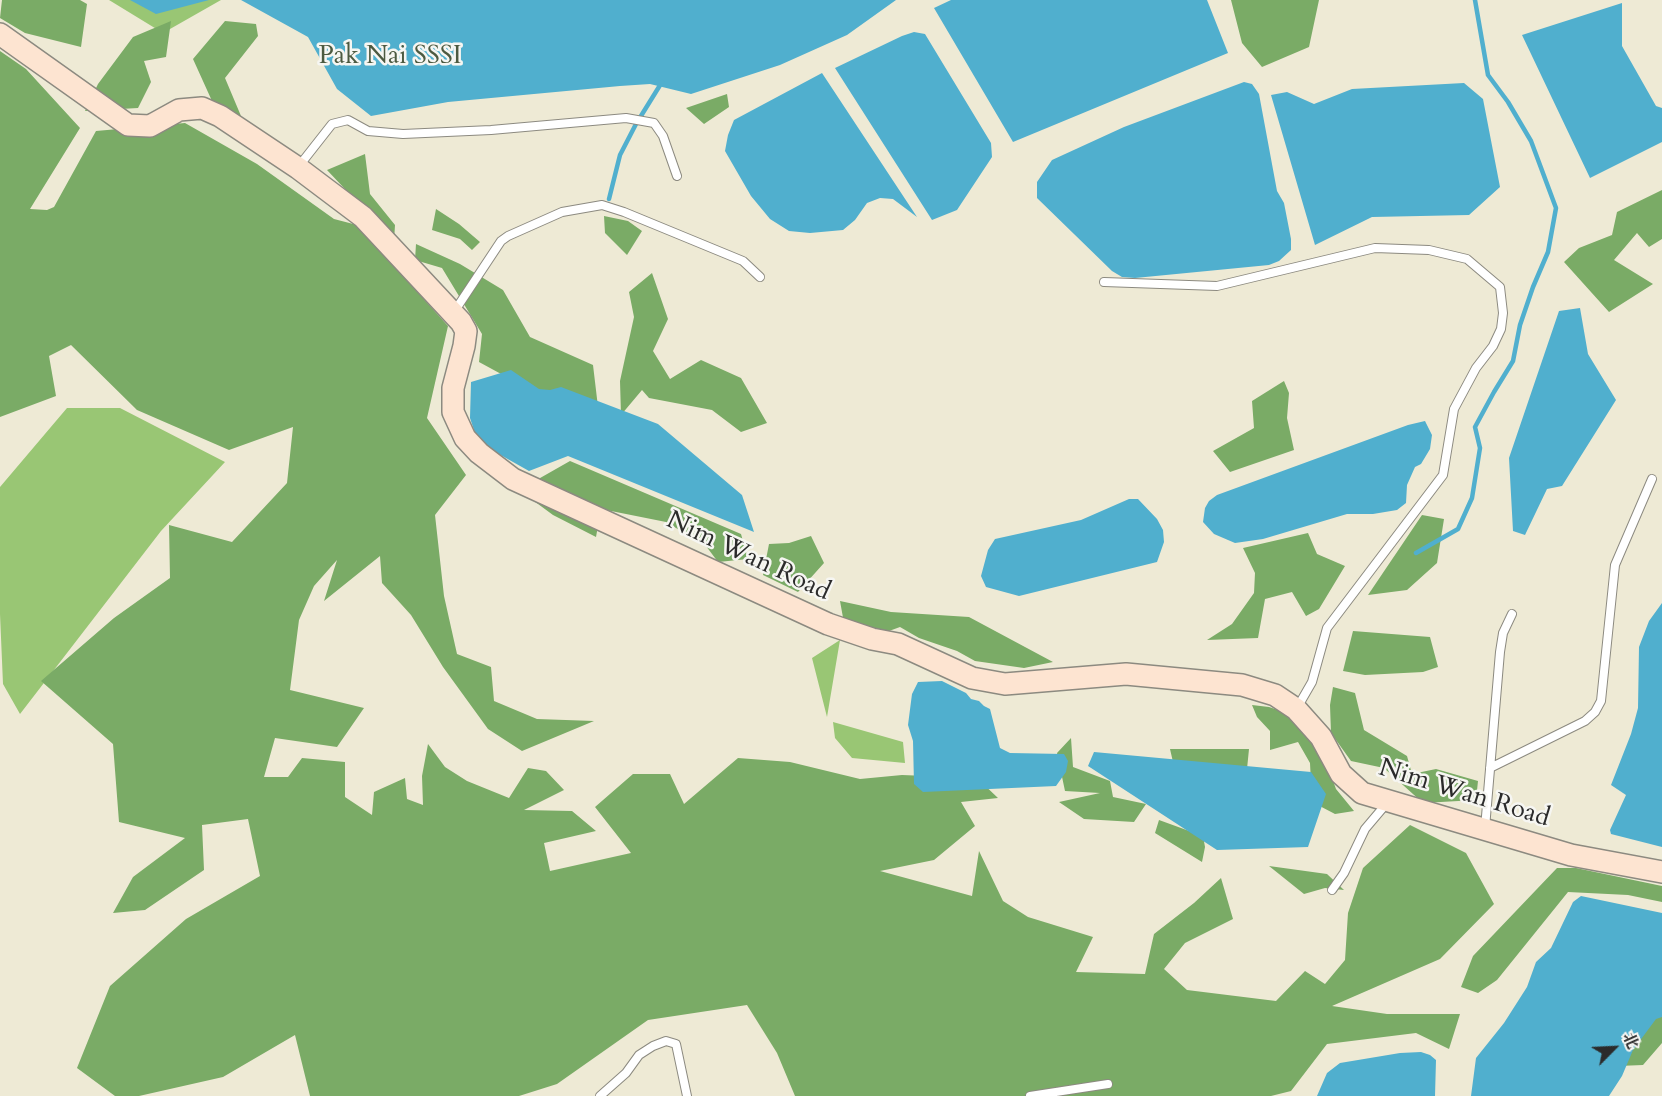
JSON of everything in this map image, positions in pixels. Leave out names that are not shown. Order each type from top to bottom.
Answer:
[{"type":"street","name":"Nim Wan Road","points":[[0,34],[128,125],[150,126],[179,110],[202,108],[220,116],[298,168],[363,217],[461,322],[466,331],[453,388],[453,412],[465,438],[479,453],[513,479],[828,624],[872,639],[898,644],[972,678],[1005,684],[1126,674],[1242,685],[1275,695],[1296,709],[1321,737],[1341,774],[1362,793],[1571,855],[1662,872]]},
{"type":"lane","points":[[298,168],[332,124],[348,120],[368,131],[403,134],[491,130],[626,118],[654,123],[663,135],[677,176]]},
{"type":"lane","points":[[453,313],[501,241],[562,212],[602,205],[743,261],[760,278]]},
{"type":"lane","points":[[1104,282],[1217,286],[1375,248],[1429,250],[1467,259],[1500,287],[1503,313],[1501,329],[1454,409],[1443,475],[1327,628],[1312,682],[1296,709]]},
{"type":"lane","points":[[1490,768],[1585,721],[1595,712],[1601,701],[1615,565],[1652,479]]},
{"type":"lane","points":[[1485,830],[1500,652],[1503,633],[1512,614]]},
{"type":"lane","points":[[1332,890],[1344,873],[1365,829],[1388,801]]},
{"type":"lane","points":[[600,1096],[626,1073],[639,1055],[666,1041],[676,1044],[687,1096]]},
{"type":"lane","points":[[1030,1096],[1057,1094],[1108,1084]]},
{"type":"green space","points":[[2,0],[80,0],[87,4],[81,47],[25,33],[0,18]]},
{"type":"green space","points":[[109,0],[221,0],[163,33]]},
{"type":"green space","points":[[1231,0],[1319,0],[1309,47],[1262,67],[1242,43]]},
{"type":"green space","points":[[171,21],[166,57],[144,61],[151,82],[138,108],[85,111],[98,84],[133,37]]},
{"type":"green space","points":[[225,21],[256,24],[258,36],[225,78],[241,116],[212,101],[193,59]]},
{"type":"green space","points":[[0,51],[26,69],[80,128],[30,209],[47,210],[54,207],[96,131],[185,123],[257,164],[334,219],[357,225],[406,257],[405,278],[448,326],[427,418],[466,475],[435,515],[444,596],[457,654],[491,667],[494,701],[537,719],[594,721],[522,751],[488,729],[443,667],[411,615],[382,583],[380,556],[324,601],[337,560],[314,586],[299,620],[290,690],[364,708],[337,747],[275,738],[264,777],[288,777],[302,758],[345,762],[345,797],[372,815],[374,792],[405,778],[407,799],[423,805],[422,776],[428,744],[445,767],[467,781],[509,798],[528,768],[546,771],[564,790],[524,810],[572,811],[596,831],[544,843],[550,871],[631,853],[595,807],[633,774],[670,774],[684,804],[738,758],[790,762],[860,779],[902,775],[977,778],[998,798],[961,802],[975,826],[934,860],[880,871],[972,896],[979,851],[1003,901],[1028,917],[1093,937],[1076,972],[1145,974],[1154,934],[1194,903],[1221,878],[1233,919],[1185,943],[1164,969],[1187,990],[1276,1001],[1305,971],[1325,984],[1345,960],[1348,913],[1363,868],[1410,825],[1466,853],[1494,904],[1440,959],[1332,1006],[1387,1014],[1460,1014],[1449,1049],[1416,1033],[1327,1044],[1291,1091],[1271,1096],[795,1096],[777,1053],[747,1005],[648,1020],[557,1084],[519,1096],[310,1096],[295,1035],[223,1077],[139,1096],[115,1096],[77,1068],[110,986],[186,919],[260,876],[248,819],[202,825],[204,870],[145,910],[113,913],[133,877],[185,838],[119,822],[113,744],[41,681],[114,618],[170,578],[169,525],[232,542],[287,483],[293,427],[229,450],[137,410],[71,345],[49,356],[56,396],[0,417]]},
{"type":"green space","points":[[727,94],[729,107],[704,124],[686,108]]},
{"type":"green space","points":[[365,154],[370,194],[395,225],[394,241],[327,170]]},
{"type":"green space","points":[[1662,190],[1662,239],[1649,247],[1637,233],[1614,260],[1653,284],[1609,312],[1564,262],[1579,248],[1612,235],[1617,212]]},
{"type":"green space","points":[[436,209],[459,224],[480,242],[472,250],[460,239],[432,230]]},
{"type":"green space","points":[[604,216],[628,221],[642,231],[627,255],[605,233]]},
{"type":"green space","points":[[416,244],[460,264],[503,290],[530,337],[593,365],[598,407],[549,400],[479,362],[482,334],[442,268],[415,260]]},
{"type":"green space","points":[[652,273],[668,319],[653,351],[670,379],[701,360],[741,378],[767,423],[741,432],[712,410],[649,398],[642,390],[621,415],[620,381],[634,317],[629,292]]},
{"type":"green space","points":[[1284,381],[1289,393],[1287,418],[1294,450],[1230,472],[1213,451],[1254,428],[1252,401]]},
{"type":"green space","points":[[67,408],[120,408],[225,462],[161,531],[20,714],[3,684],[0,614],[0,487]]},
{"type":"green space","points":[[570,461],[741,534],[748,559],[718,562],[706,546],[666,522],[601,509],[596,537],[553,515],[519,490]]},
{"type":"green space","points":[[1422,515],[1444,519],[1437,563],[1407,590],[1368,595]]},
{"type":"green space","points":[[1308,533],[1317,554],[1345,566],[1319,609],[1306,616],[1292,592],[1265,599],[1258,638],[1207,640],[1232,624],[1254,593],[1255,573],[1243,548]]},
{"type":"green space","points":[[811,536],[824,563],[798,592],[763,575],[769,544],[789,543]]},
{"type":"green space","points":[[840,601],[891,612],[969,617],[1053,662],[1024,668],[975,661],[957,651],[919,638],[900,627],[889,631],[844,623]]},
{"type":"green space","points":[[1353,631],[1430,637],[1438,667],[1423,672],[1365,675],[1343,671]]},
{"type":"green space","points":[[840,640],[827,717],[812,658]]},
{"type":"green space","points":[[1333,687],[1355,693],[1364,730],[1407,756],[1412,774],[1436,769],[1478,781],[1476,800],[1423,803],[1384,768],[1351,761],[1331,733],[1330,705]]},
{"type":"green space","points":[[1252,705],[1269,707],[1311,721],[1336,789],[1354,811],[1335,814],[1312,802],[1310,763],[1298,742],[1270,750],[1270,731],[1257,717]]},
{"type":"green space","points":[[833,722],[903,742],[905,763],[852,758],[835,738]]},
{"type":"green space","points":[[1071,738],[1073,767],[1110,781],[1113,797],[1146,804],[1134,822],[1084,819],[1059,802],[1100,793],[1065,791],[1057,753]]},
{"type":"green space","points":[[1170,749],[1249,749],[1247,769],[1173,762]]},
{"type":"green space","points":[[1159,820],[1203,836],[1205,847],[1202,862],[1155,833]]},
{"type":"green space","points":[[1269,866],[1327,874],[1344,890],[1325,888],[1304,894]]},
{"type":"green space","points":[[1557,868],[1576,868],[1662,886],[1662,902],[1628,895],[1568,892],[1497,980],[1478,993],[1461,987],[1473,956]]},
{"type":"green space","points":[[1662,1005],[1662,1043],[1643,1065],[1618,1066]]},
{"type":"water","points":[[130,0],[209,0],[156,14]]},
{"type":"water","name":"Pak Nai SSSI","points":[[241,0],[896,0],[847,35],[780,65],[691,94],[650,84],[620,86],[448,102],[371,116],[337,89],[308,37]]},
{"type":"water","points":[[951,0],[1207,0],[1228,53],[1013,142],[934,8]]},
{"type":"water","points":[[1622,3],[1622,46],[1656,106],[1662,108],[1662,142],[1590,178],[1522,35]]},
{"type":"water","points":[[914,32],[925,34],[991,143],[992,157],[957,210],[932,220],[835,68]]},
{"type":"water","points":[[822,73],[917,217],[893,199],[880,198],[867,203],[855,220],[843,230],[810,233],[789,231],[770,219],[751,196],[725,151],[734,120]]},
{"type":"water","points":[[1244,82],[1252,84],[1259,94],[1277,191],[1284,203],[1291,250],[1279,261],[1269,265],[1135,278],[1122,277],[1112,271],[1037,198],[1037,182],[1052,160],[1124,127]]},
{"type":"water","points":[[1464,83],[1483,99],[1500,187],[1469,215],[1372,217],[1315,245],[1271,95],[1287,92],[1314,104],[1352,89]]},
{"type":"water","points":[[1580,308],[1588,354],[1616,400],[1562,486],[1547,489],[1525,535],[1513,531],[1509,458],[1559,311]]},
{"type":"water","points":[[511,370],[539,389],[550,390],[561,387],[658,424],[742,495],[754,532],[568,456],[529,471],[481,444],[470,418],[471,382]]},
{"type":"water","points":[[1425,421],[1432,435],[1430,449],[1421,464],[1415,467],[1407,485],[1406,503],[1397,510],[1373,514],[1347,514],[1263,539],[1235,543],[1214,534],[1203,522],[1205,508],[1209,501],[1217,495],[1408,425]]},
{"type":"water","points":[[1129,499],[1138,499],[1157,519],[1163,530],[1164,542],[1157,562],[1019,596],[986,587],[981,576],[988,550],[995,539],[1081,520]]},
{"type":"water","points":[[1662,603],[1662,847],[1611,834],[1610,830],[1626,795],[1611,785],[1631,734],[1638,708],[1639,647],[1649,621]]},
{"type":"water","points":[[942,681],[990,709],[1000,748],[1010,753],[1064,754],[1068,761],[1066,772],[1056,786],[923,792],[914,784],[913,741],[908,725],[912,694],[918,682]]},
{"type":"water","points":[[1094,752],[1311,772],[1326,794],[1308,847],[1217,850],[1088,766]]},
{"type":"water","points":[[1581,896],[1662,913],[1662,1017],[1656,1019],[1633,1050],[1622,1076],[1609,1096],[1471,1096],[1476,1058],[1504,1023],[1527,987],[1536,962],[1551,948],[1573,902]]},
{"type":"water","points":[[1421,1052],[1436,1060],[1435,1096],[1317,1096],[1327,1073],[1340,1063],[1400,1053]]},
{"type":"waterway","points":[[1416,553],[1458,529],[1472,498],[1480,448],[1475,427],[1513,361],[1520,325],[1548,252],[1556,208],[1531,141],[1508,102],[1488,75],[1475,0]]},
{"type":"waterway","points":[[609,199],[620,155],[662,82]]}]
